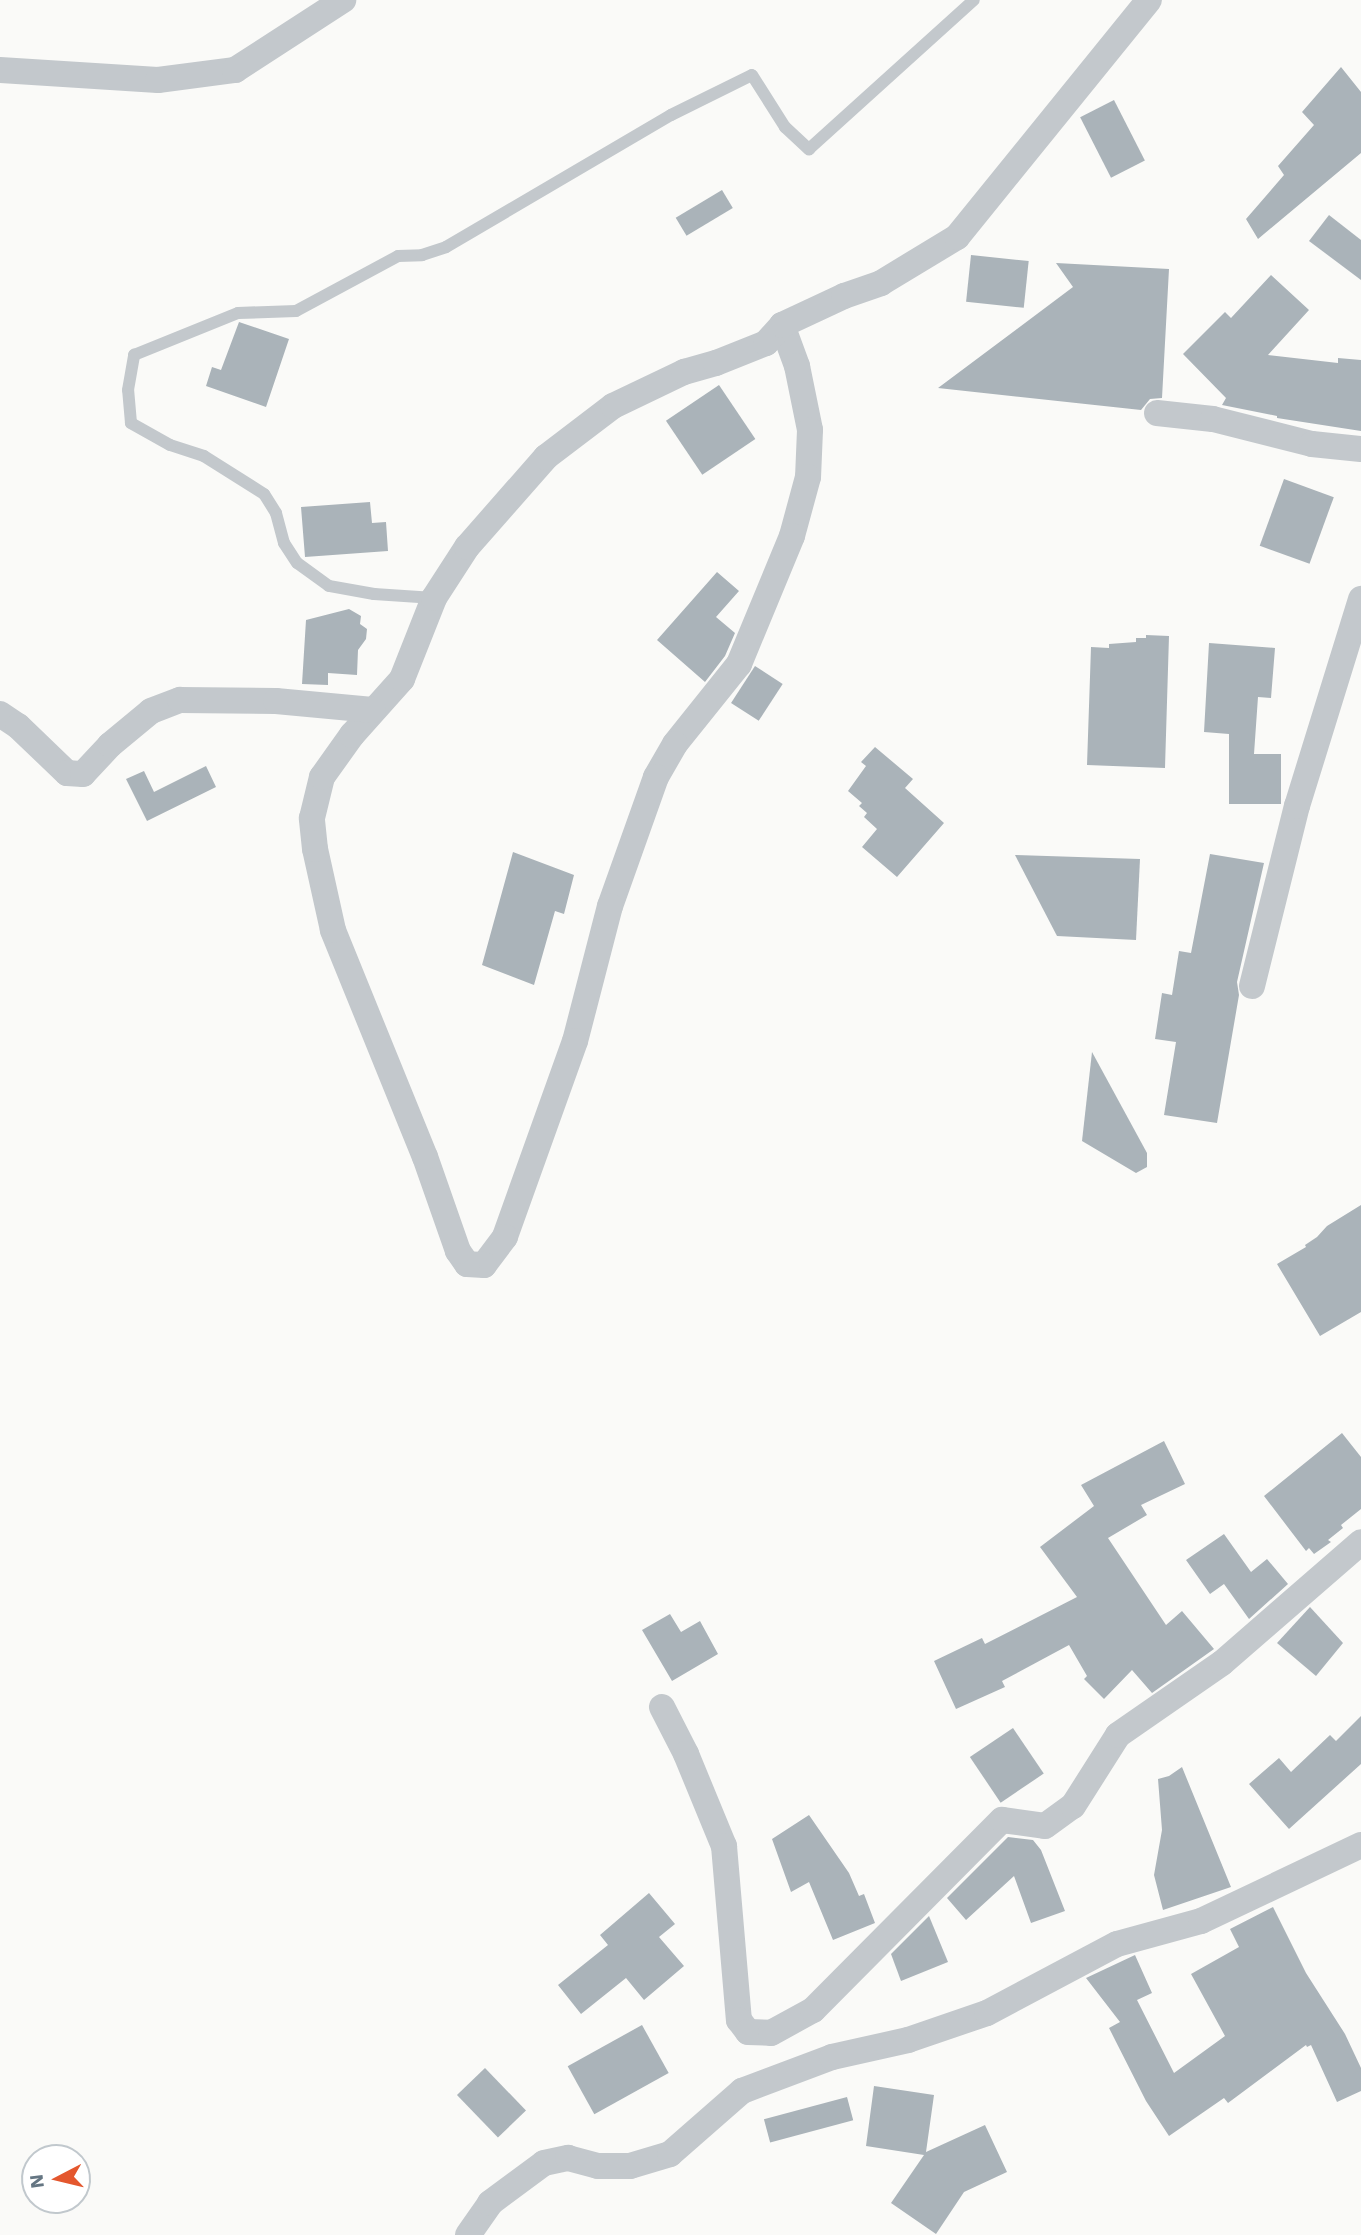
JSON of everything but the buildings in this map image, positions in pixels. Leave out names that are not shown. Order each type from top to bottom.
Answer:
[{"type":"street","points":[[0,70],[158,80],[235,70],[343,0]]},
{"type":"street","points":[[782,325],[797,366],[810,430],[808,477],[792,536],[739,664],[675,744],[656,777],[610,906],[575,1041],[505,1237],[484,1265],[467,1264],[457,1251],[425,1157],[333,930],[319,869],[312,818],[322,777],[373,710],[402,679],[434,598],[467,547],[527,475],[566,440],[580,433],[613,406],[663,381],[766,343],[782,325],[844,296],[881,283],[957,237],[1149,0]]},
{"type":"street","points":[[1157,413],[1213,419],[1312,444],[1361,449]]},
{"type":"street","points":[[1252,986],[1297,806],[1353,643],[1361,599]]},
{"type":"street","points":[[0,714],[18,726],[67,773],[83,774],[110,744],[151,710],[180,700],[276,701],[373,710]]},
{"type":"street","points":[[662,1707],[686,1754],[724,1846],[740,2020],[748,2032],[771,2033],[813,2010],[1002,1820],[1045,1826],[1073,1806],[1118,1735],[1222,1663],[1361,1542]]},
{"type":"street","points":[[468,2235],[490,2203],[544,2163],[568,2158],[598,2166],[630,2166],[670,2154],[742,2091],[832,2057],[908,2040],[987,2013],[1117,1944],[1200,1921],[1361,1845]]},
{"type":"lane","points":[[434,598],[374,594],[329,586],[297,562],[284,543],[276,513],[264,494],[204,456],[170,445],[131,423],[128,390],[134,355],[238,313],[296,311],[398,257],[422,255],[446,247],[671,115],[752,75],[785,127],[809,149],[974,0]]}]
